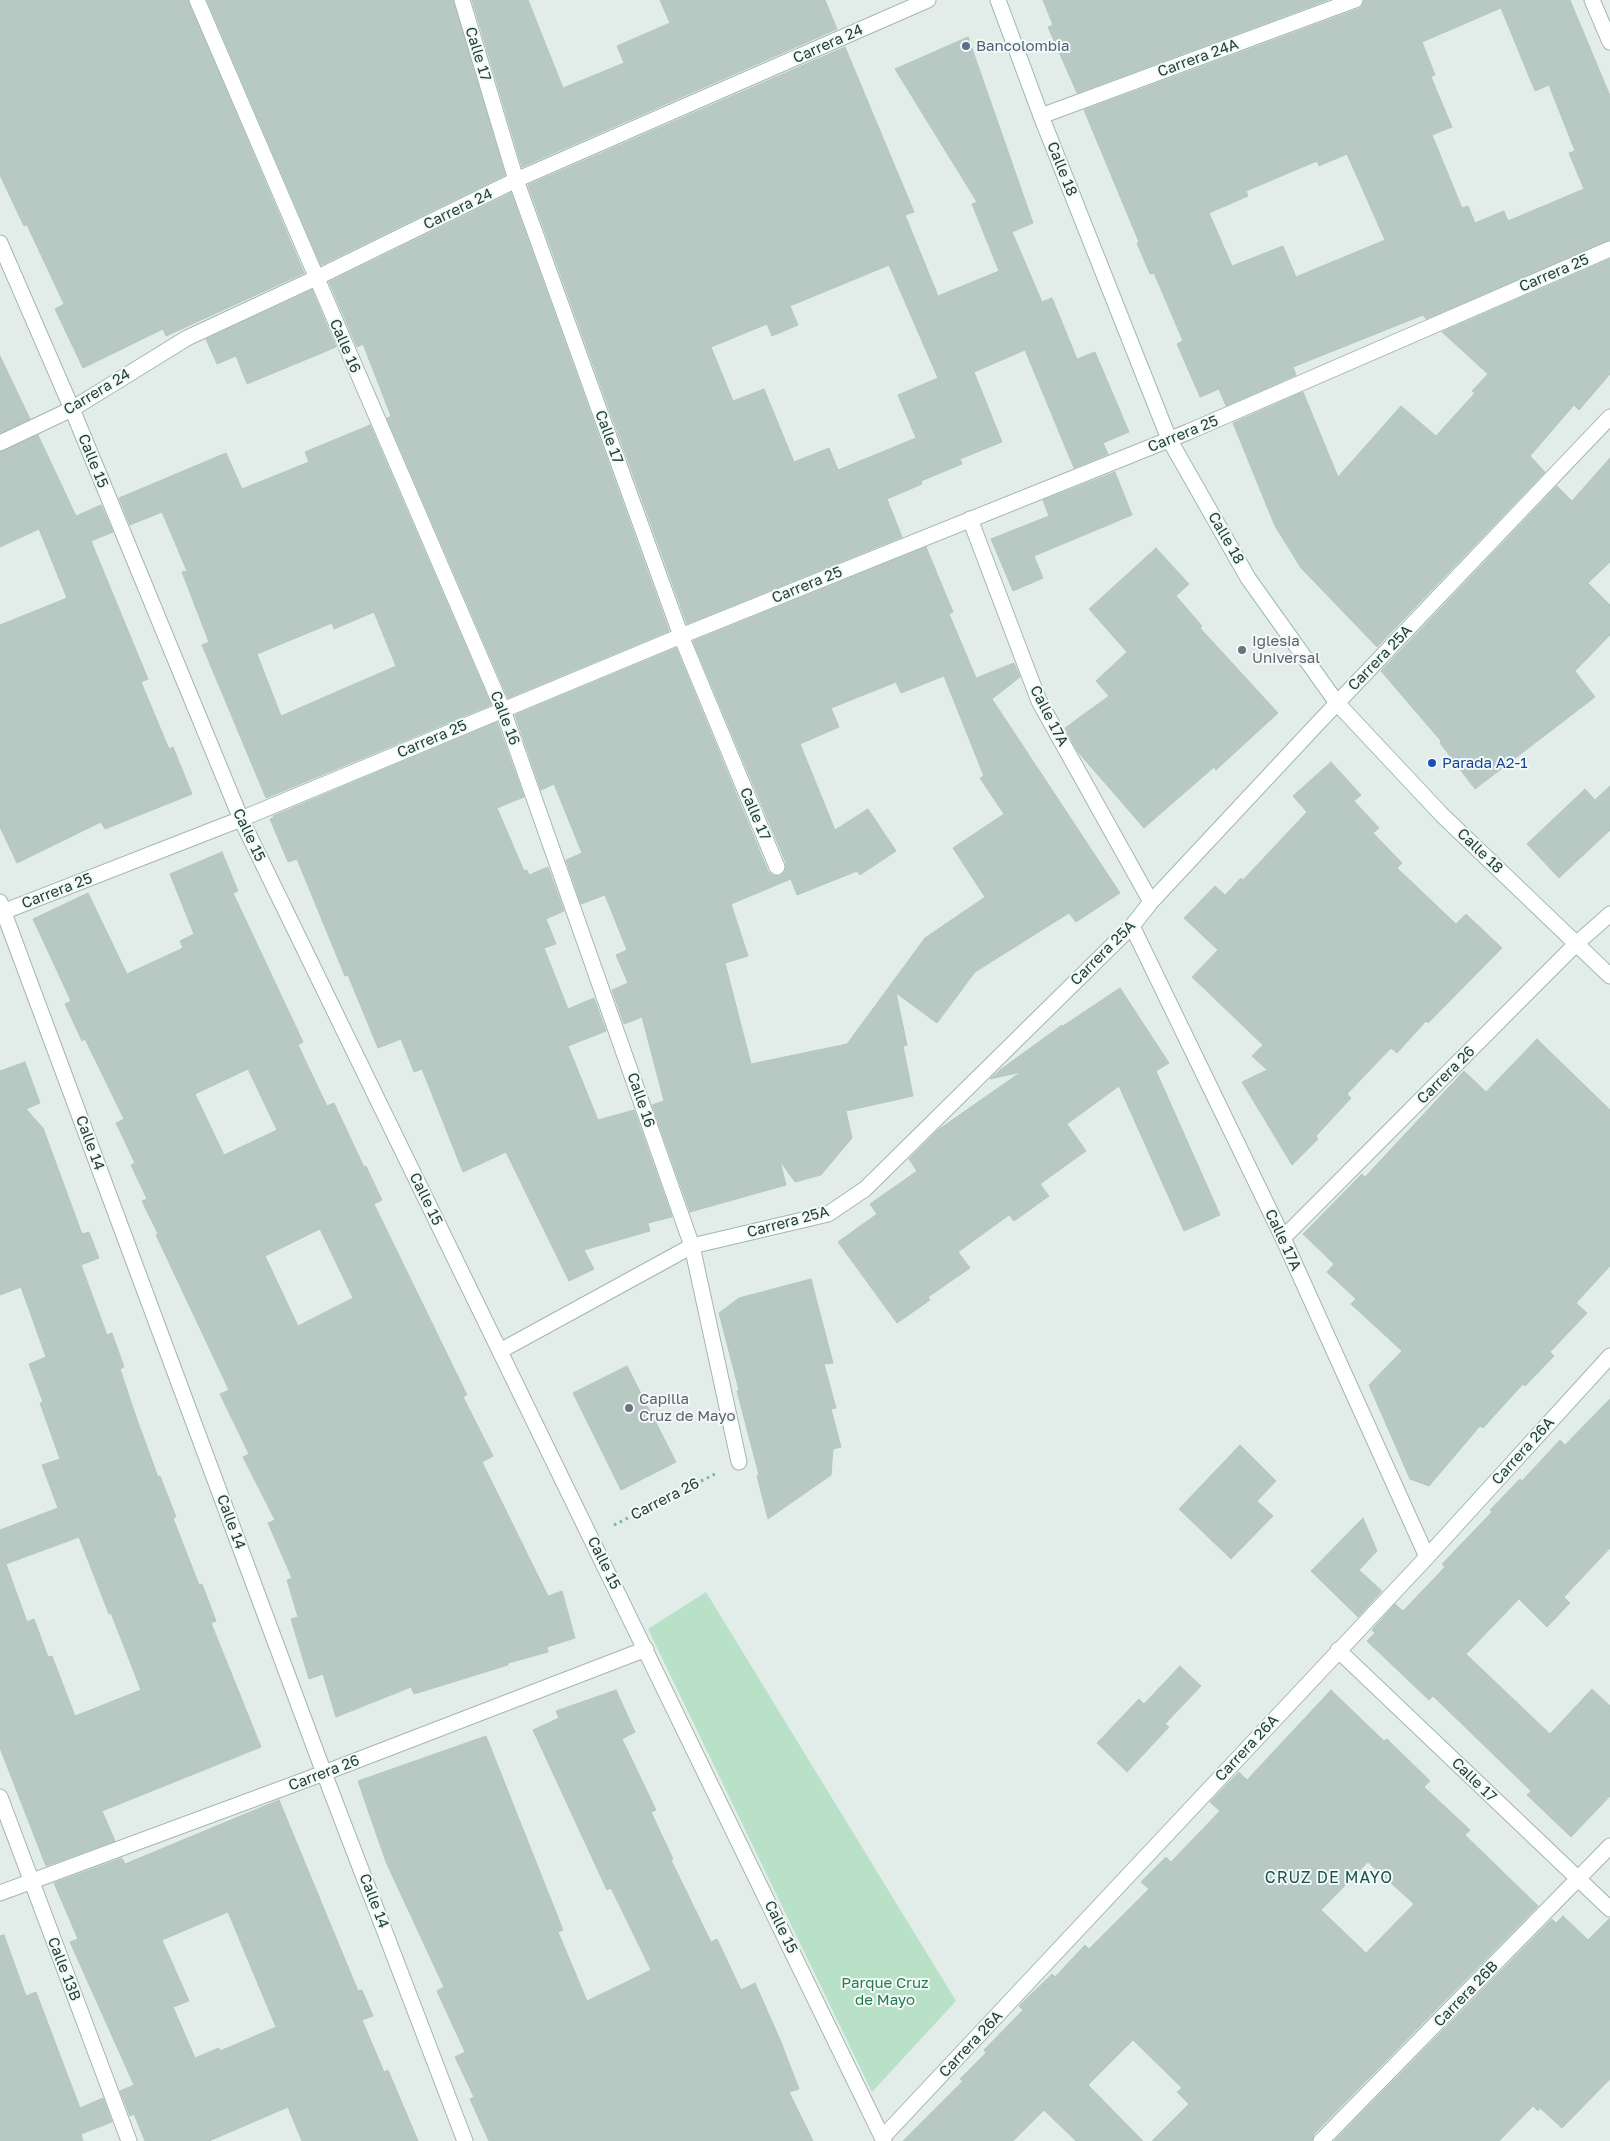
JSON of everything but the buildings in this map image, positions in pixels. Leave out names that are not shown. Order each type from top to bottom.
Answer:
[{"type":"street","name":"Calle 16","points":[[197,0],[503,710],[692,1246],[739,1462]]},
{"type":"street","name":"Calle 17","points":[[462,0],[516,180],[681,636],[777,866]]},
{"type":"street","name":"Carrera 24","points":[[0,442],[72,409],[187,338],[316,278],[516,180],[928,0]]},
{"type":"street","name":"Calle 18","points":[[998,0],[1041,116],[1169,439],[1248,578],[1337,704],[1442,814],[1610,976]]},
{"type":"street","name":"Carrera 24A","points":[[1041,116],[1356,0]]},
{"type":"street","points":[[1592,0],[1610,42]]},
{"type":"street","name":"Calle 15","points":[[0,243],[72,409],[241,819],[884,2139]]},
{"type":"street","name":"Carrera 25","points":[[1,909],[241,819],[681,636],[1169,439],[1610,249]]},
{"type":"street","name":"Carrera 25A","points":[[500,1351],[692,1246],[828,1214],[865,1189],[1132,926],[1151,902],[1610,417]]},
{"type":"street","name":"Calle 17A","points":[[970,519],[1039,701],[1151,902]]},
{"type":"street","name":"Calle 14","points":[[1,909],[324,1773],[466,2141]]},
{"type":"street","name":"Carrera 26","points":[[1283,1238],[1576,944],[1610,914]]},
{"type":"street","name":"Calle 17A","points":[[1132,926],[1283,1238],[1427,1556]]},
{"type":"street","name":"Carrera 26A","points":[[884,2139],[1427,1556],[1610,1356]]},
{"type":"street","name":"Carrera 26","points":[[0,1893],[324,1773],[646,1649]]},
{"type":"street","name":"Calle 17","points":[[1338,1650],[1610,1909]]},
{"type":"street","name":"Calle 13B","points":[[0,1797],[128,2141]]},
{"type":"street","name":"Carrera 26B","points":[[1321,2141],[1610,1846]]},
{"type":"path","name":"Carrera 26","points":[[591,1537],[739,1462]]},
{"type":"green space","name":"Parque Cruz de Mayo","points":[[706,1592],[956,2001],[872,2092],[648,1629]]},
{"type":"place","name":"Bancolombia","points":[[966,46]]},
{"type":"place","name":"Iglesia Universal","points":[[1242,650]]},
{"type":"place","name":"Parada A2-1","points":[[1432,763]]},
{"type":"place","name":"Capilla Cruz de Mayo","points":[[629,1408]]},
{"type":"district","name":"CRUZ DE MAYO","points":[[1329,1878]]}]
